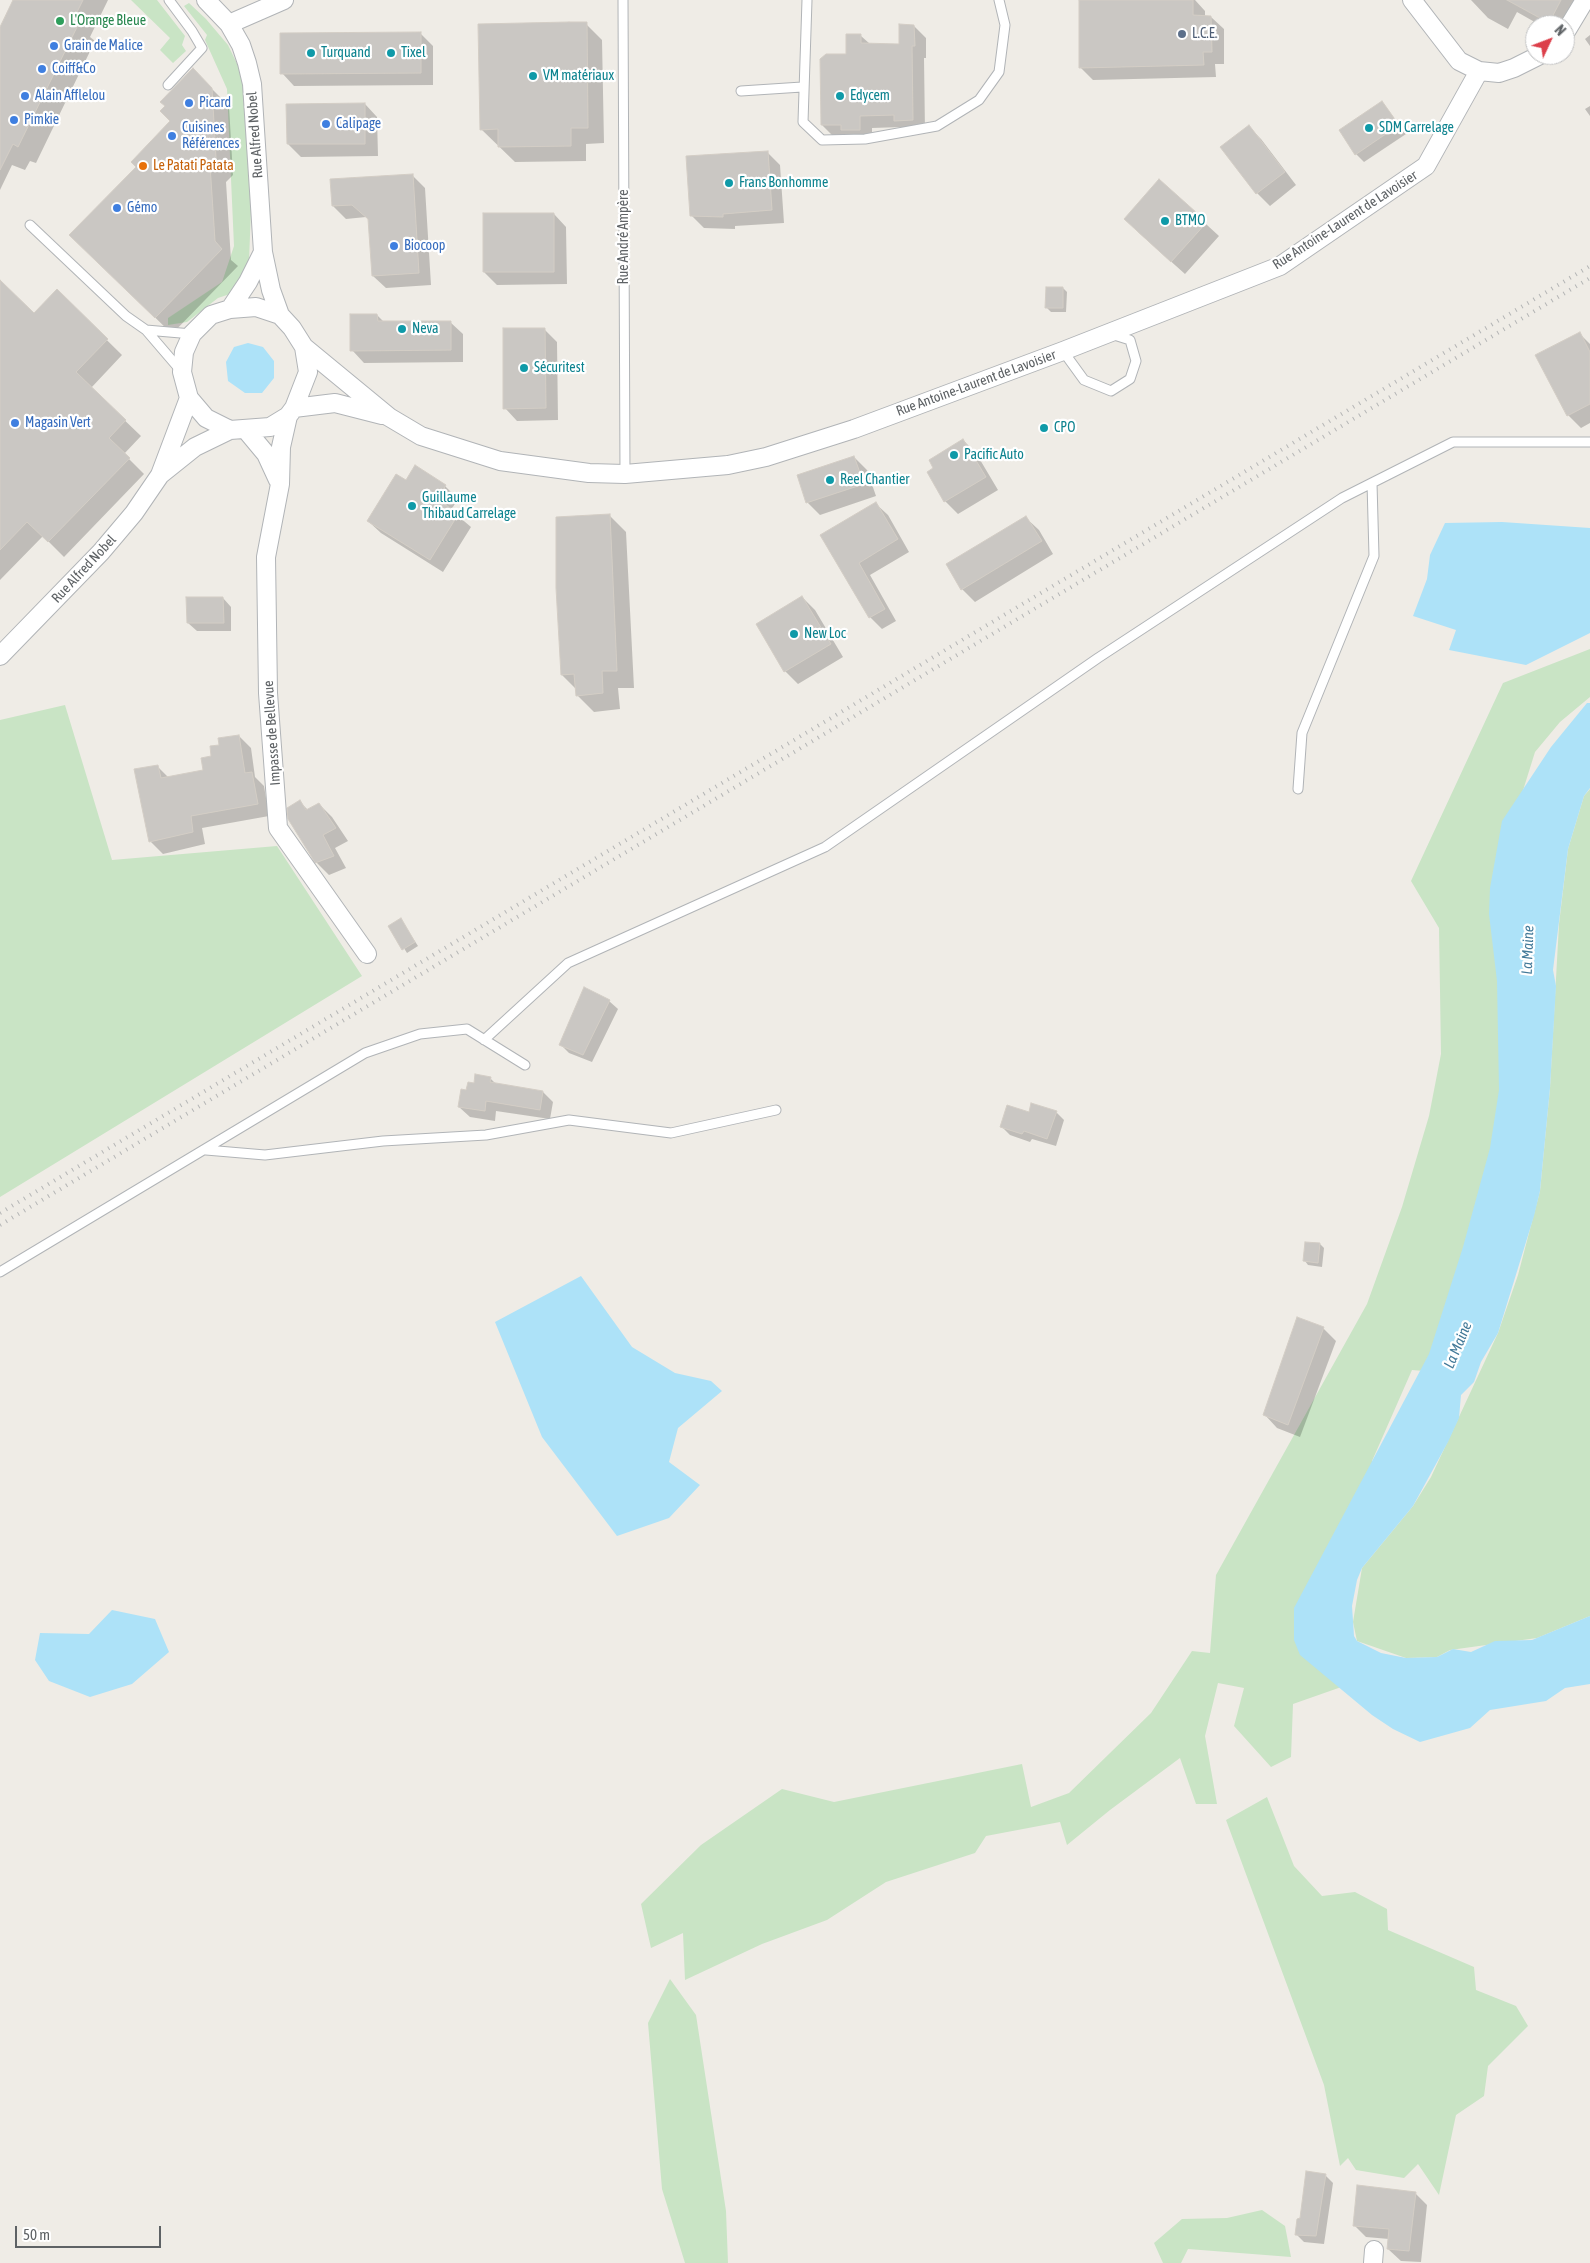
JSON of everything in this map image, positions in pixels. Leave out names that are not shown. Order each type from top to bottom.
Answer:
[{"type":"street","name":"Rue Alfred Nobel","points":[[206,0],[229,24],[241,45],[252,84],[263,252],[271,290],[280,315]]},
{"type":"street","points":[[229,24],[284,0]]},
{"type":"street","points":[[1412,0],[1439,37],[1460,61],[1479,71],[1499,73],[1525,62]]},
{"type":"street","points":[[1575,16],[1585,0]]},
{"type":"street","name":"Rue Antoine-Laurent de Lavoisier","points":[[304,347],[389,417],[420,436],[500,461],[580,472],[626,474],[728,465],[766,457],[854,428],[1064,351],[1280,266],[1426,166],[1479,71]]},
{"type":"street","points":[[230,309],[248,282],[263,252]]},
{"type":"street","points":[[160,475],[194,447],[238,430],[270,426],[291,412],[308,372],[304,347],[292,328],[280,315],[256,307],[230,309],[211,315],[192,334],[184,352],[182,372],[189,398],[206,418],[238,430],[266,454],[280,484]]},
{"type":"street","points":[[160,475],[189,398]]},
{"type":"street","name":"Rue Antoine-Laurent de Lavoisier","points":[[291,412],[335,403],[389,417]]},
{"type":"street","name":"Impasse de Bellevue","points":[[291,412],[281,447],[280,484],[266,557],[268,693],[278,828],[367,954]]},
{"type":"street","name":"Rue Alfred Nobel","points":[[0,656],[101,552],[134,513],[160,475]]},
{"type":"lane","points":[[168,84],[202,48],[169,0]]},
{"type":"lane","name":"Rue André Ampère","points":[[623,0],[626,474]]},
{"type":"lane","points":[[807,0],[802,87],[803,122],[822,140],[865,139],[938,126],[979,100],[999,72],[1005,25],[999,0]]},
{"type":"lane","points":[[741,91],[802,87]]},
{"type":"lane","points":[[30,225],[126,316],[146,330],[182,372]]},
{"type":"lane","points":[[146,330],[192,334]]},
{"type":"lane","points":[[1064,351],[1084,380],[1111,391],[1130,379],[1136,361],[1130,340],[1109,333]]},
{"type":"lane","points":[[484,1040],[568,963],[825,847],[1098,658],[1342,498],[1453,442],[1590,442]]},
{"type":"lane","points":[[1298,789],[1302,733],[1374,556],[1372,483]]},
{"type":"lane","points":[[0,1272],[366,1052],[420,1034],[467,1030],[526,1065]]},
{"type":"lane","points":[[205,1150],[265,1155],[383,1141],[486,1135],[568,1120],[671,1133],[776,1110]]},
{"type":"green space","points":[[131,0],[157,0],[185,36],[182,45],[186,51],[173,63],[160,50],[170,38]]},
{"type":"green space","points":[[189,3],[206,19],[228,45],[242,74],[251,210],[249,261],[236,292],[218,298],[187,322],[168,325],[168,318],[222,282],[234,246],[227,89],[205,40],[207,35],[184,6]]},
{"type":"green space","points":[[1590,649],[1590,697],[1560,722],[1535,752],[1510,832],[1504,1130],[1436,1372],[1412,1370],[1372,1461],[1377,1490],[1304,1611],[1347,1685],[1293,1704],[1291,1757],[1271,1767],[1234,1726],[1244,1688],[1218,1683],[1205,1736],[1217,1804],[1196,1804],[1180,1758],[1110,1810],[1067,1845],[1060,1822],[986,1836],[975,1853],[886,1882],[827,1920],[762,1944],[685,1980],[683,1933],[651,1948],[641,1904],[701,1845],[782,1789],[834,1802],[1022,1764],[1031,1807],[1069,1793],[1151,1713],[1192,1651],[1210,1653],[1216,1575],[1367,1304],[1402,1207],[1429,1116],[1441,1054],[1439,928],[1411,881],[1503,683]]},
{"type":"green space","points":[[65,705],[112,860],[277,846],[362,976],[0,1197],[0,720]]},
{"type":"green space","points":[[1590,789],[1590,1616],[1537,1638],[1450,1650],[1437,1657],[1406,1658],[1357,1641],[1353,1622],[1362,1568],[1413,1506],[1431,1477],[1498,1333],[1518,1275],[1540,1191],[1550,1088],[1559,924],[1568,849],[1584,796]]},
{"type":"green space","points":[[1267,1797],[1294,1866],[1322,1896],[1355,1892],[1387,1909],[1388,1930],[1474,1967],[1476,1990],[1516,2006],[1528,2026],[1488,2066],[1484,2096],[1456,2115],[1439,2195],[1418,2164],[1404,2178],[1356,2170],[1348,2158],[1340,2166],[1324,2085],[1226,1820]]},
{"type":"green space","points":[[670,1979],[696,2015],[726,2211],[728,2263],[685,2263],[662,2189],[648,2023]]},
{"type":"green space","points":[[1262,2210],[1285,2226],[1291,2257],[1188,2249],[1181,2263],[1163,2263],[1154,2243],[1182,2219],[1227,2218]]},
{"type":"water","points":[[248,343],[263,347],[274,361],[274,378],[262,393],[245,393],[228,381],[226,362],[234,347]]},
{"type":"water","points":[[1502,522],[1590,528],[1590,633],[1526,665],[1449,650],[1456,630],[1413,616],[1427,579],[1430,555],[1445,523]]},
{"type":"water","name":"La Maine","points":[[1587,703],[1590,703],[1590,788],[1584,796],[1568,849],[1553,970],[1556,986],[1550,1088],[1540,1191],[1534,1216],[1498,1333],[1481,1362],[1474,1382],[1461,1395],[1459,1418],[1448,1442],[1413,1506],[1362,1568],[1357,1580],[1352,1606],[1354,1636],[1357,1641],[1381,1653],[1406,1658],[1437,1657],[1453,1649],[1471,1652],[1495,1641],[1532,1640],[1590,1616],[1590,1684],[1565,1688],[1546,1701],[1490,1710],[1470,1728],[1420,1742],[1393,1729],[1372,1715],[1300,1655],[1294,1640],[1294,1608],[1429,1354],[1463,1247],[1490,1148],[1499,1090],[1497,981],[1489,914],[1490,888],[1502,821],[1551,747]]},
{"type":"water","points":[[581,1276],[632,1347],[675,1373],[711,1381],[722,1391],[678,1428],[669,1462],[700,1485],[669,1518],[617,1536],[542,1437],[495,1322]]},
{"type":"water","points":[[112,1610],[155,1619],[169,1652],[132,1684],[90,1697],[49,1681],[35,1660],[40,1633],[89,1634]]},
{"type":"building","points":[[13,0],[83,0],[73,20],[79,23],[18,147],[13,144],[0,170],[0,27]]},
{"type":"building","points":[[1079,0],[1193,0],[1193,15],[1211,16],[1212,52],[1203,52],[1204,65],[1079,68]]},
{"type":"building","points":[[1507,0],[1561,0],[1553,15],[1534,15]]},
{"type":"building","name":"VM matériaux","points":[[587,22],[588,128],[571,128],[571,146],[498,147],[498,129],[480,130],[478,24]]},
{"type":"building","points":[[899,24],[914,25],[915,46],[912,46],[913,120],[894,121],[894,115],[860,116],[860,130],[841,130],[841,125],[821,125],[820,59],[826,54],[846,54],[846,34],[861,34],[861,43],[899,44]]},
{"type":"building","points":[[421,32],[421,73],[280,74],[280,33]]},
{"type":"building","points":[[193,68],[212,88],[216,158],[210,165],[215,241],[222,249],[155,318],[69,235],[136,167],[131,162],[170,121],[160,111],[165,106],[160,102]]},
{"type":"building","name":"SDM Carrelage","points":[[1382,101],[1399,125],[1355,155],[1339,130]]},
{"type":"building","name":"Calipage","points":[[365,103],[365,144],[287,144],[286,104]]},
{"type":"building","points":[[1249,125],[1285,172],[1256,194],[1220,147]]},
{"type":"building","name":"Frans Bonhomme","points":[[768,151],[772,210],[723,214],[723,217],[690,216],[686,156]]},
{"type":"building","name":"Biocoop","points":[[413,174],[419,273],[372,276],[368,219],[352,205],[332,206],[330,179]]},
{"type":"building","name":"BTMO","points":[[1159,179],[1207,222],[1171,262],[1124,219]]},
{"type":"building","points":[[483,213],[554,213],[554,272],[483,272]]},
{"type":"building","points":[[0,280],[34,313],[57,289],[108,339],[76,372],[126,420],[109,438],[130,458],[48,542],[27,522],[0,550]]},
{"type":"building","points":[[1046,287],[1063,287],[1063,308],[1045,308]]},
{"type":"building","name":"Neva","points":[[350,314],[377,314],[378,321],[451,321],[451,350],[350,351]]},
{"type":"building","name":"Sécuritest","points":[[503,328],[545,328],[546,408],[503,409]]},
{"type":"building","points":[[1580,332],[1590,352],[1590,404],[1567,416],[1535,355]]},
{"type":"building","name":"Pacific Auto","points":[[963,439],[986,477],[944,502],[927,472],[933,468],[929,460]]},
{"type":"building","name":"Reel Chantier","points":[[854,456],[864,484],[806,503],[797,475]]},
{"type":"building","name":"Guillaume Thibaud Carrelage","points":[[415,465],[446,485],[437,500],[459,513],[430,560],[367,521],[396,474],[406,480]]},
{"type":"building","points":[[876,502],[898,539],[859,563],[885,609],[869,618],[820,535]]},
{"type":"building","points":[[610,514],[617,671],[602,671],[603,693],[576,696],[574,674],[561,675],[556,588],[556,517]]},
{"type":"building","points":[[1026,516],[1042,541],[961,590],[946,564]]},
{"type":"building","name":"New Loc","points":[[802,596],[831,644],[784,672],[756,624]]},
{"type":"building","points":[[186,597],[223,597],[224,623],[187,623]]},
{"type":"building","points":[[239,735],[245,773],[252,772],[258,804],[191,816],[193,832],[149,842],[134,769],[158,765],[161,778],[203,770],[201,758],[211,756],[210,746],[219,745],[218,738]]},
{"type":"building","points":[[300,800],[306,810],[319,803],[336,828],[323,835],[334,856],[315,863],[288,819],[287,808]]},
{"type":"building","points":[[401,918],[415,942],[402,950],[388,926]]},
{"type":"building","points":[[584,987],[610,1000],[583,1055],[559,1045]]},
{"type":"building","points":[[475,1074],[491,1077],[490,1082],[543,1091],[540,1110],[486,1101],[485,1111],[458,1107],[461,1089],[466,1090],[468,1082],[474,1083]]},
{"type":"building","points":[[1031,1103],[1057,1111],[1047,1139],[1024,1131],[1022,1134],[1000,1127],[1007,1105],[1029,1112]]},
{"type":"building","points":[[1305,1242],[1320,1243],[1318,1263],[1303,1261]]},
{"type":"building","points":[[1297,1317],[1324,1327],[1288,1425],[1263,1415]]},
{"type":"building","points":[[1306,2171],[1326,2174],[1316,2236],[1295,2235],[1297,2219],[1300,2218]]},
{"type":"building","points":[[1357,2185],[1416,2192],[1409,2251],[1387,2249],[1389,2229],[1353,2226]]},
{"type":"railway","points":[[0,1213],[1590,266]]},
{"type":"railway","points":[[0,1225],[1590,278]]},
{"type":"place","name":"L'Orange Bleue","points":[[60,21]]},
{"type":"place","name":"L.C.E.","points":[[1182,34]]},
{"type":"place","name":"Grain de Malice","points":[[54,46]]},
{"type":"place","name":"Turquand","points":[[311,53]]},
{"type":"place","name":"Tixel","points":[[391,53]]},
{"type":"place","name":"Coiff&Co","points":[[42,69]]},
{"type":"place","name":"VM matériaux","points":[[533,76]]},
{"type":"place","name":"Alain Afflelou","points":[[25,96]]},
{"type":"place","name":"Edycem","points":[[840,96]]},
{"type":"place","name":"Picard","points":[[189,103]]},
{"type":"place","name":"Pimkie","points":[[14,120]]},
{"type":"place","name":"Calipage","points":[[326,124]]},
{"type":"place","name":"SDM Carrelage","points":[[1369,128]]},
{"type":"place","name":"Cuisines Références","points":[[172,136]]},
{"type":"place","name":"Le Patati Patata","points":[[143,166]]},
{"type":"place","name":"Frans Bonhomme","points":[[729,183]]},
{"type":"place","name":"Gémo","points":[[117,208]]},
{"type":"place","name":"BTMO","points":[[1165,221]]},
{"type":"place","name":"Biocoop","points":[[394,246]]},
{"type":"place","name":"Neva","points":[[402,329]]},
{"type":"place","name":"Sécuritest","points":[[524,368]]},
{"type":"place","name":"Magasin Vert","points":[[15,423]]},
{"type":"place","name":"CPO","points":[[1044,428]]},
{"type":"place","name":"Pacific Auto","points":[[954,455]]},
{"type":"place","name":"Reel Chantier","points":[[830,480]]},
{"type":"place","name":"Guillaume Thibaud Carrelage","points":[[412,506]]},
{"type":"place","name":"New Loc","points":[[794,634]]}]
